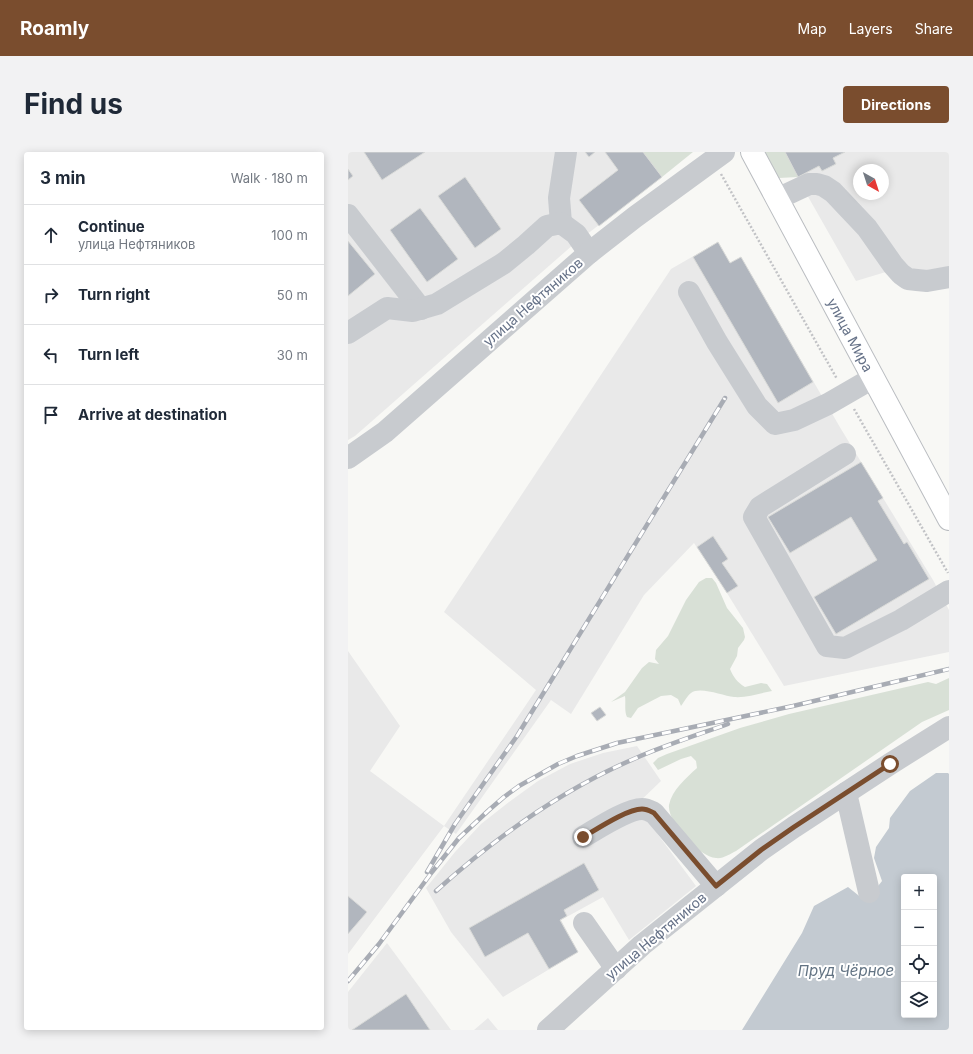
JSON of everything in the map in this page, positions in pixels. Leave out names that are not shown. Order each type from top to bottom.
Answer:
[{"type":"highway","name":"улица Мира","points":[[752,152],[949,519]]},
{"type":"street","points":[[561,223],[559,198],[566,152]]},
{"type":"street","name":"улица Нефтяников","points":[[348,458],[385,432],[589,253],[723,152]]},
{"type":"street","points":[[777,199],[809,184],[824,186],[832,192],[867,228],[901,274],[908,279],[917,280],[949,278]]},
{"type":"street","points":[[348,215],[421,309]]},
{"type":"street","points":[[348,333],[386,308],[413,311],[437,304],[504,263],[547,226],[561,223],[576,234],[589,253]]},
{"type":"street","points":[[689,292],[757,406],[774,424],[794,420],[828,404],[874,378]]},
{"type":"street","points":[[845,454],[760,507],[754,517],[827,646],[845,648],[901,620],[949,591]]},
{"type":"street","name":"улица Нефтяников","points":[[548,1030],[642,945],[761,850],[949,727]]},
{"type":"street","points":[[846,793],[869,892]]},
{"type":"street","points":[[583,837],[631,811],[642,809],[648,810],[654,813],[716,886]]},
{"type":"street","points":[[584,923],[616,968]]},
{"type":"path","points":[[723,152],[721,174],[949,576]]},
{"type":"shaded area","points":[[348,152],[643,152],[662,177],[574,244],[355,436],[348,440]]},
{"type":"shaded area","points":[[643,152],[693,152],[662,177]]},
{"type":"shaded area","points":[[765,152],[785,152],[798,177],[779,178]]},
{"type":"shaded area","points":[[785,152],[949,152],[949,283],[900,287],[889,271],[856,281],[802,186]]},
{"type":"shaded area","points":[[718,242],[730,263],[741,257],[841,429],[933,580],[949,610],[949,652],[784,686],[727,593],[694,543],[644,595],[571,714],[551,700],[456,834],[444,826],[536,690],[444,612],[671,269]]},
{"type":"shaded area","points":[[706,578],[712,578],[716,583],[727,608],[743,628],[745,637],[738,648],[737,656],[730,669],[733,675],[745,687],[761,683],[767,684],[772,691],[749,696],[734,697],[706,691],[695,691],[687,697],[681,706],[678,699],[671,695],[661,696],[638,708],[631,718],[627,717],[625,710],[625,696],[611,702],[625,692],[642,668],[649,662],[659,664],[655,659],[656,650],[668,636],[686,600],[699,582]]},
{"type":"shaded area","points":[[348,651],[400,726],[370,771],[444,826],[348,954]]},
{"type":"shaded area","points":[[949,678],[949,710],[922,722],[729,855],[716,858],[701,852],[685,838],[673,820],[669,805],[673,794],[697,768],[696,761],[691,756],[658,770],[653,763],[658,758],[740,728],[789,714],[928,682],[936,684]]},
{"type":"shaded area","points":[[637,746],[661,781],[636,805],[696,886],[629,940],[603,897],[561,920],[578,952],[503,997],[451,932],[426,888],[455,852],[481,824],[538,781],[570,764],[603,753]]},
{"type":"shaded area","points":[[387,943],[451,1030],[348,1030],[348,992]]},
{"type":"shaded area","points":[[488,1018],[498,1030],[474,1030]]},
{"type":"water","name":"Пруд Чёрное","points":[[936,773],[949,774],[949,1030],[742,1030],[802,933],[814,906],[848,887],[863,899],[875,890],[882,881],[874,858],[876,847],[889,828],[890,818],[910,791]]},
{"type":"building","points":[[364,152],[425,152],[382,180]]},
{"type":"building","points":[[585,152],[595,152],[589,157]]},
{"type":"building","points":[[605,152],[643,152],[662,177],[599,226],[579,200],[618,170]]},
{"type":"building","points":[[785,152],[845,152],[833,158],[836,164],[822,171],[819,166],[798,177]]},
{"type":"building","points":[[348,169],[353,176],[348,180]]},
{"type":"building","points":[[465,177],[501,229],[475,248],[438,196]]},
{"type":"building","points":[[420,208],[458,259],[427,282],[390,230]]},
{"type":"building","points":[[348,241],[375,274],[348,296]]},
{"type":"building","points":[[718,242],[730,263],[741,257],[813,382],[778,403],[693,257]]},
{"type":"building","points":[[861,462],[883,498],[878,501],[904,544],[907,542],[929,579],[836,634],[814,597],[877,560],[851,517],[790,553],[768,517]]},
{"type":"building","points":[[713,536],[728,559],[722,563],[738,586],[727,593],[697,547]]},
{"type":"building","points":[[600,707],[606,715],[597,721],[591,713]]},
{"type":"building","points":[[584,863],[599,890],[564,910],[567,916],[560,920],[578,952],[549,969],[528,933],[485,957],[469,928]]},
{"type":"building","points":[[348,896],[367,912],[348,934]]},
{"type":"building","points":[[406,994],[430,1030],[352,1030]]},
{"type":"railway","points":[[427,872],[455,824],[517,736],[725,398]]},
{"type":"railway","points":[[348,981],[379,944],[459,838],[504,797],[519,786],[558,764],[617,743],[793,706],[949,669]]},
{"type":"railway","points":[[436,891],[506,834],[531,816],[582,784],[647,753],[728,724]]},
{"type":"route","points":[[583,837],[631,811],[642,809],[648,810],[654,813],[716,886],[761,850],[890,764]]}]
